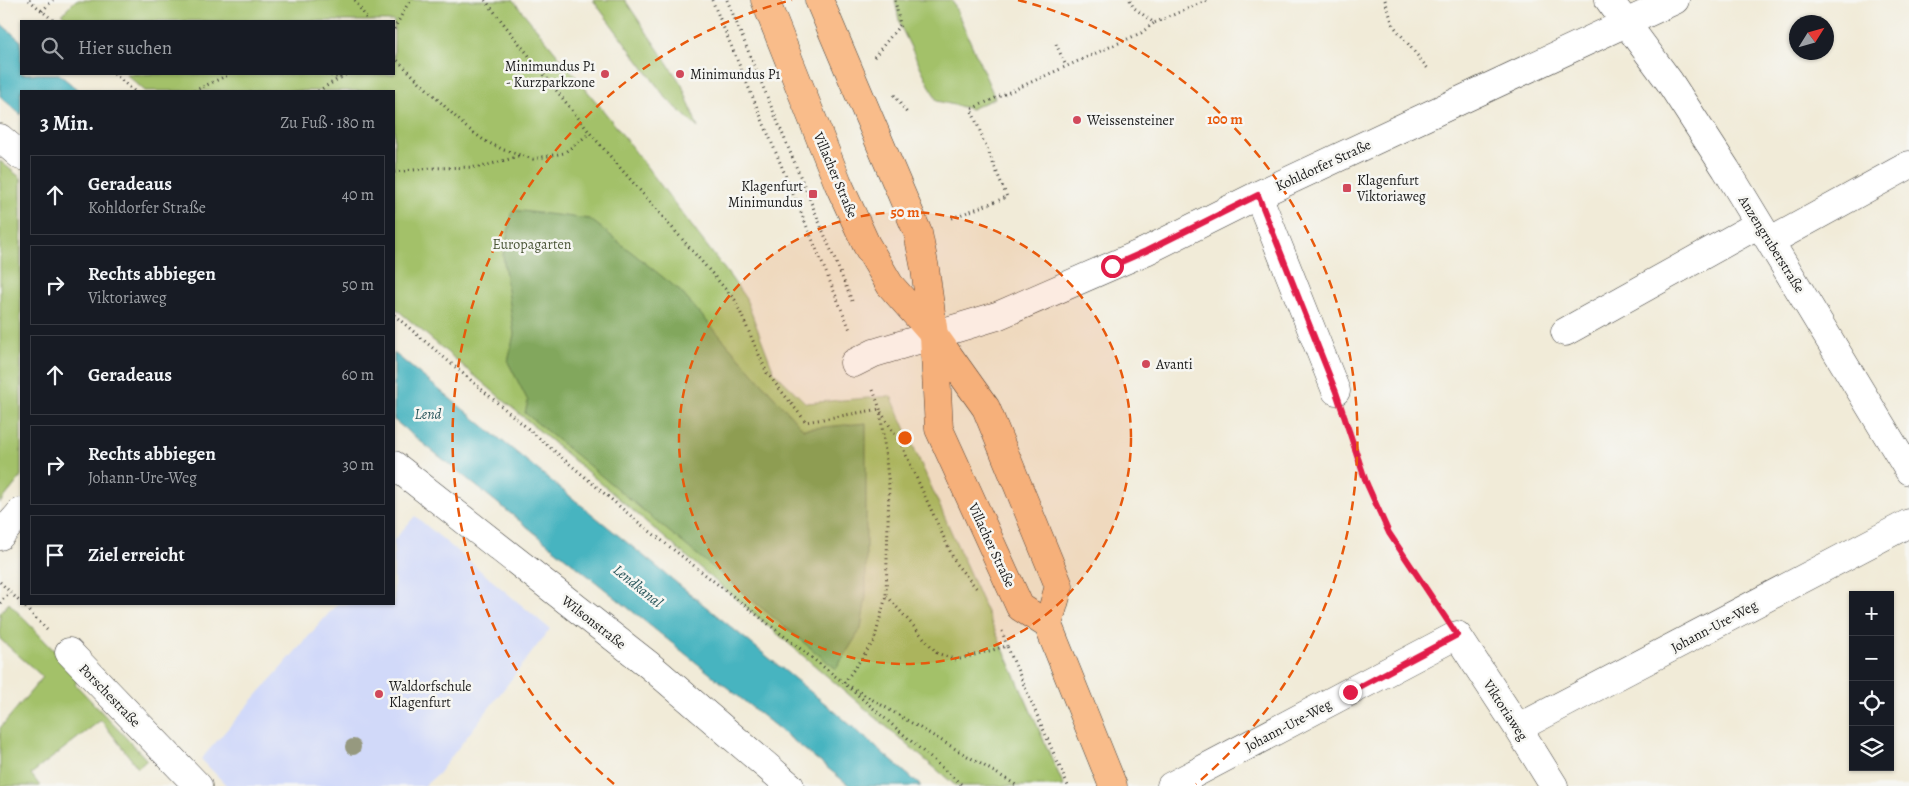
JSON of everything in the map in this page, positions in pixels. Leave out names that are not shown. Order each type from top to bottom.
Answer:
[{"type":"main road","name":"Villacher Straße","points":[[765,0],[838,183],[866,244],[890,285],[934,335],[986,408],[1058,586],[1048,625],[1020,607],[938,429],[934,335],[918,233],[819,0]]},
{"type":"main road","points":[[1048,625],[1113,786]]},
{"type":"street","points":[[1609,0],[1627,22]]},
{"type":"street","name":"Kohldorfer Straße","points":[[858,361],[997,316],[1146,251],[1258,195],[1675,0]]},
{"type":"street","name":"Anzengruberstraße","points":[[1627,22],[1674,89],[1765,233],[1909,471]]},
{"type":"street","points":[[0,138],[20,155]]},
{"type":"street","points":[[1565,332],[1765,233],[1909,165]]},
{"type":"street","points":[[1258,195],[1336,392]]},
{"type":"street","name":"Wilsonstraße","points":[[395,466],[649,665],[790,786]]},
{"type":"street","points":[[0,536],[20,513]]},
{"type":"street","name":"Johann-Ure-Weg","points":[[1518,728],[1909,523]]},
{"type":"street","name":"Viktoriaweg","points":[[1457,635],[1554,786]]},
{"type":"street","name":"Johann-Ure-Weg","points":[[1171,786],[1457,635]]},
{"type":"street","name":"Porschestraße","points":[[69,652],[198,786]]},
{"type":"path","points":[[30,0],[53,20]]},
{"type":"path","points":[[42,11],[53,0]]},
{"type":"path","points":[[355,0],[367,20]]},
{"type":"path","points":[[395,27],[410,0]]},
{"type":"path","points":[[485,0],[590,133],[735,300],[766,373],[806,422],[880,409]]},
{"type":"path","points":[[712,0],[829,284],[858,361],[880,409],[901,444],[956,564],[984,597]]},
{"type":"path","points":[[727,0],[852,301]]},
{"type":"path","points":[[869,63],[900,25],[896,0]]},
{"type":"path","points":[[1130,0],[1133,7],[1154,23]]},
{"type":"path","points":[[952,218],[1007,197],[971,109],[1141,33],[1154,23],[1208,0]]},
{"type":"path","points":[[1385,0],[1393,25],[1429,70]]},
{"type":"path","points":[[1056,44],[1066,66]]},
{"type":"path","points":[[395,58],[466,127],[485,141],[520,156],[533,159],[564,153],[590,133]]},
{"type":"path","points":[[115,75],[133,90]]},
{"type":"path","points":[[196,90],[228,75]]},
{"type":"path","points":[[330,75],[340,78]]},
{"type":"path","points":[[320,90],[345,75]]},
{"type":"path","points":[[891,92],[907,113]]},
{"type":"path","points":[[395,172],[432,168],[481,167],[520,156]]},
{"type":"path","points":[[395,316],[638,522],[844,683],[963,786]]},
{"type":"path","points":[[1336,392],[1366,482],[1389,533],[1457,635]]},
{"type":"path","points":[[844,683],[874,641],[886,596],[889,486],[880,409]]},
{"type":"path","name":"Porschestraße","points":[[0,582],[20,602]]},
{"type":"path","points":[[0,603],[10,592]]},
{"type":"path","points":[[886,596],[937,653],[956,660],[1007,646]]},
{"type":"path","name":"Porschestraße","points":[[23,605],[69,652]]},
{"type":"path","points":[[1001,628],[1007,646],[1068,786]]},
{"type":"path","points":[[844,683],[1018,786]]},
{"type":"shaded area","name":"Waldorfschule Klagenfurt","points":[[415,516],[550,629],[438,774],[424,786],[227,786],[201,759],[336,605],[395,605],[395,539]]},
{"type":"green space","name":"Europagarten","points":[[76,0],[513,0],[615,125],[732,279],[746,299],[774,372],[806,403],[891,396],[1064,786],[956,786],[395,308],[395,90],[144,90],[127,75],[395,75],[395,20],[68,20],[62,14]]},
{"type":"green space","points":[[593,0],[625,0],[682,85],[698,128],[666,98]]},
{"type":"green space","points":[[895,0],[952,0],[995,98],[971,109],[937,101],[900,25]]},
{"type":"green space","points":[[0,161],[20,177],[20,478],[0,503]]},
{"type":"green space","points":[[513,210],[590,219],[679,290],[803,429],[866,423],[866,596],[861,629],[836,669],[525,413],[528,401],[508,362],[514,334],[503,255]]},
{"type":"green space","points":[[9,603],[80,678],[75,684],[147,760],[138,768],[101,720],[31,774],[40,786],[0,786],[0,728],[43,677],[0,639],[0,613]]},
{"type":"water","points":[[0,23],[20,40],[20,75],[60,75],[78,90],[20,90],[20,114],[0,96]]},
{"type":"water","name":"Lend","points":[[395,354],[833,710],[921,786],[850,786],[395,421]]},
{"type":"place","name":"Minimundus P1 - Kurzparkzone","points":[[605,74]]},
{"type":"place","name":"Minimundus P1","points":[[680,74]]},
{"type":"place","name":"Weissensteiner","points":[[1077,120]]},
{"type":"place","name":"Klagenfurt Viktoriaweg","points":[[1347,188]]},
{"type":"place","name":"Klagenfurt Minimundus","points":[[813,194]]},
{"type":"place","name":"Avanti","points":[[1146,364]]},
{"type":"place","name":"Waldorfschule Klagenfurt","points":[[379,694]]},
{"type":"route","points":[[1112,266],[1258,195],[1336,392],[1366,482],[1389,533],[1457,635],[1350,692]]},
{"type":"water label","name":"Lendkanal","points":[[638,586]]}]
